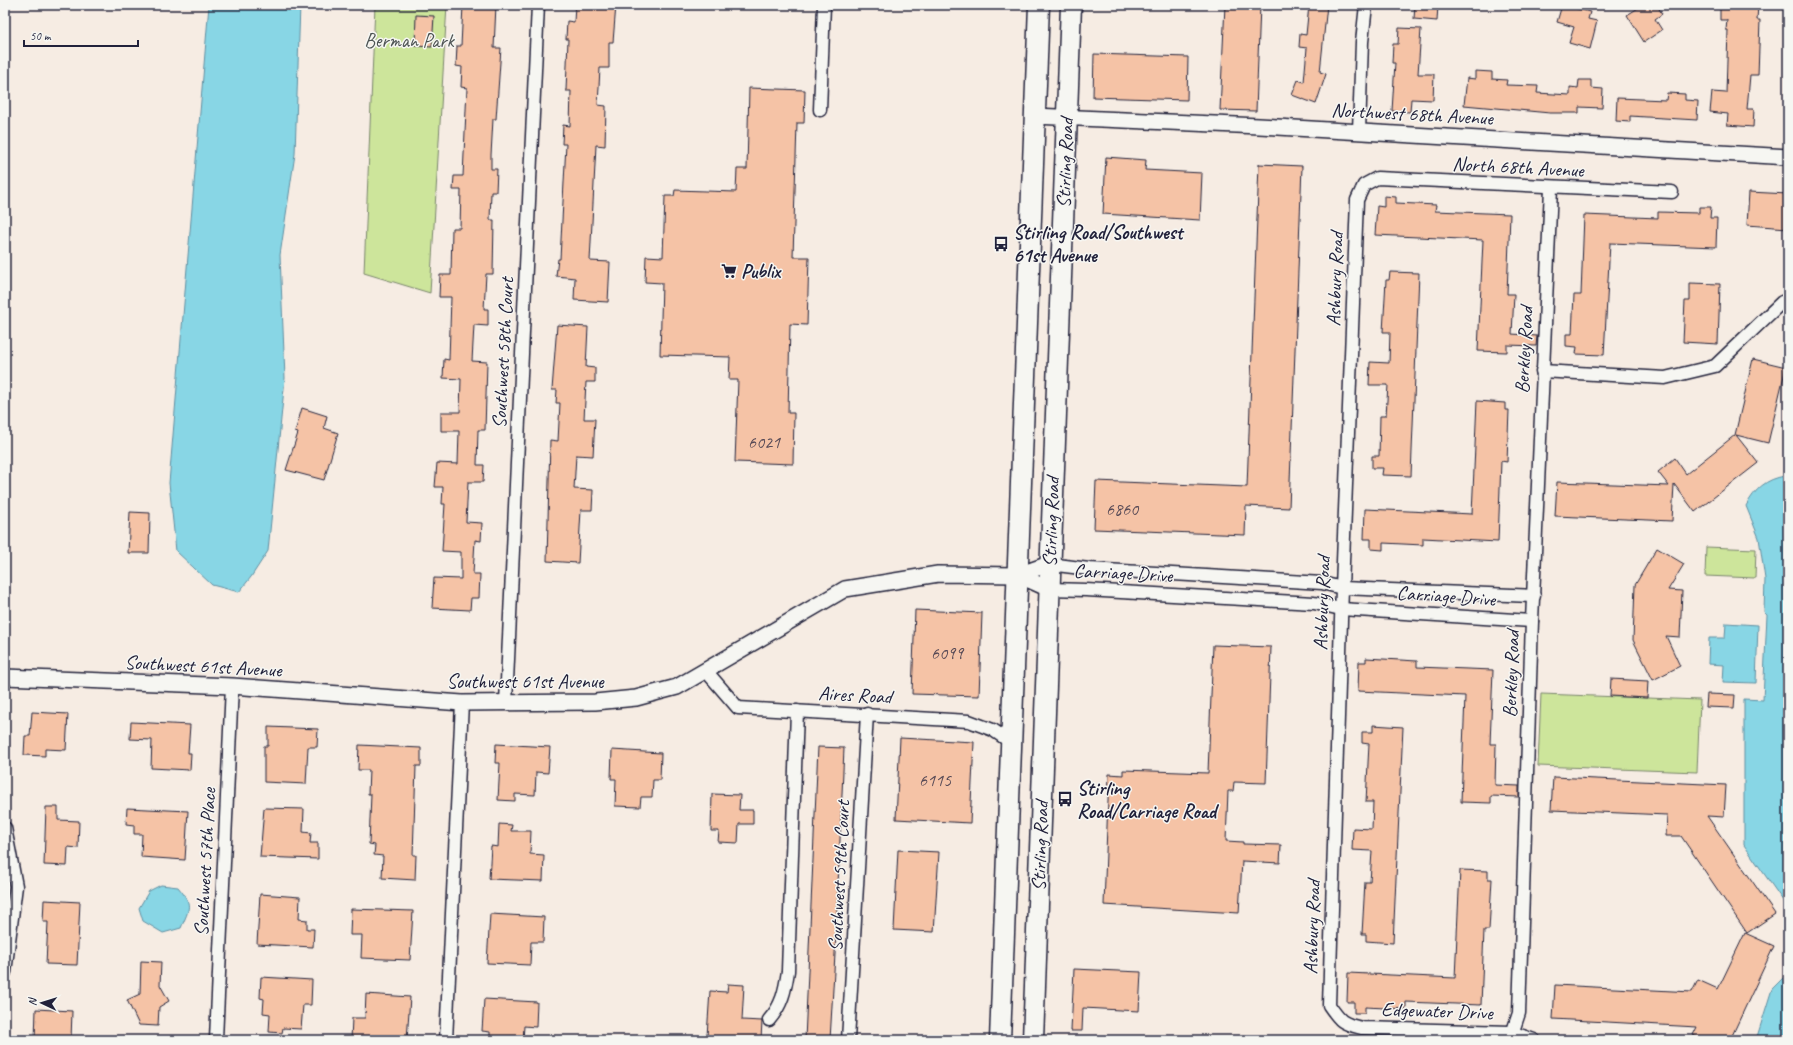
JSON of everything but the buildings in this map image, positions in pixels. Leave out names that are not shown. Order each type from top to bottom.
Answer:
[{"type":"main road","name":"Stirling Road","points":[[1000,1040],[1039,5]]},
{"type":"main road","name":"Stirling Road","points":[[1032,1040],[1071,5]]},
{"type":"street","name":"Southwest 58th Court","points":[[506,702],[538,5]]},
{"type":"street","points":[[820,110],[824,5]]},
{"type":"street","points":[[1359,131],[1362,42],[1366,5]]},
{"type":"street","name":"Northwest 68th Avenue","points":[[1034,116],[1359,131],[1788,157]]},
{"type":"street","name":"North 68th Avenue","points":[[1364,185],[1377,178],[1551,188],[1672,192]]},
{"type":"street","name":"Ashbury Road","points":[[1339,1020],[1329,1005],[1341,608],[1357,200],[1364,185]]},
{"type":"street","name":"Berkley Road","points":[[1511,1036],[1519,1013],[1532,621],[1551,188]]},
{"type":"street","points":[[1542,372],[1665,378],[1715,366],[1782,302],[1788,300]]},
{"type":"street","name":"Carriage Drive","points":[[1018,575],[1049,564],[1116,570],[1322,582],[1342,588],[1534,596]]},
{"type":"street","points":[[1114,592],[1116,570]]},
{"type":"street","name":"Southwest 61st Avenue","points":[[5,678],[232,686],[462,703],[595,702],[636,698],[677,687],[707,672],[845,589],[938,574],[1018,575]]},
{"type":"street","name":"Carriage Drive","points":[[1018,575],[1049,590],[1114,592],[1314,604],[1341,608],[1532,621]]},
{"type":"street","name":"Aires Road","points":[[707,672],[738,708],[867,714],[969,721],[993,730],[1012,743]]},
{"type":"street","name":"Southwest 57th Place","points":[[216,1039],[232,686]]},
{"type":"street","points":[[446,1040],[462,703]]},
{"type":"street","points":[[769,1020],[777,1011],[785,995],[788,971],[796,711]]},
{"type":"street","name":"Southwest 59th Court","points":[[848,1040],[867,714]]},
{"type":"street","points":[[5,828],[16,886],[5,972]]},
{"type":"street","name":"Edgewater Drive","points":[[1339,1020],[1346,1025],[1362,1028],[1511,1036],[1534,1040]]},
{"type":"green space","name":"Berman Park","points":[[375,5],[447,5],[430,293],[364,273]]},
{"type":"green space","points":[[1706,547],[1756,549],[1755,578],[1705,576]]},
{"type":"green space","points":[[1541,694],[1700,700],[1697,772],[1538,766]]},
{"type":"water","points":[[209,5],[300,5],[295,154],[280,255],[285,378],[268,551],[239,592],[212,585],[176,551],[169,483]]},
{"type":"water","points":[[1788,471],[1788,908],[1744,845],[1744,699],[1763,700],[1767,615],[1764,612],[1765,579],[1759,538],[1746,506],[1757,490],[1767,482],[1778,477],[1785,476]]},
{"type":"water","points":[[1726,623],[1758,625],[1756,683],[1723,682],[1724,665],[1708,664],[1709,638],[1725,638]]},
{"type":"water","points":[[161,885],[178,887],[188,902],[188,911],[181,928],[163,933],[143,921],[139,908],[149,891]]},
{"type":"water","points":[[1788,973],[1788,1040],[1756,1040],[1772,989]]},
{"type":"place","name":"Stirling Road/Southwest 61st Avenue","points":[[1001,244]]},
{"type":"place","name":"Publix","points":[[729,271]]},
{"type":"place","name":"Stirling Road/Carriage Road","points":[[1065,799]]}]
